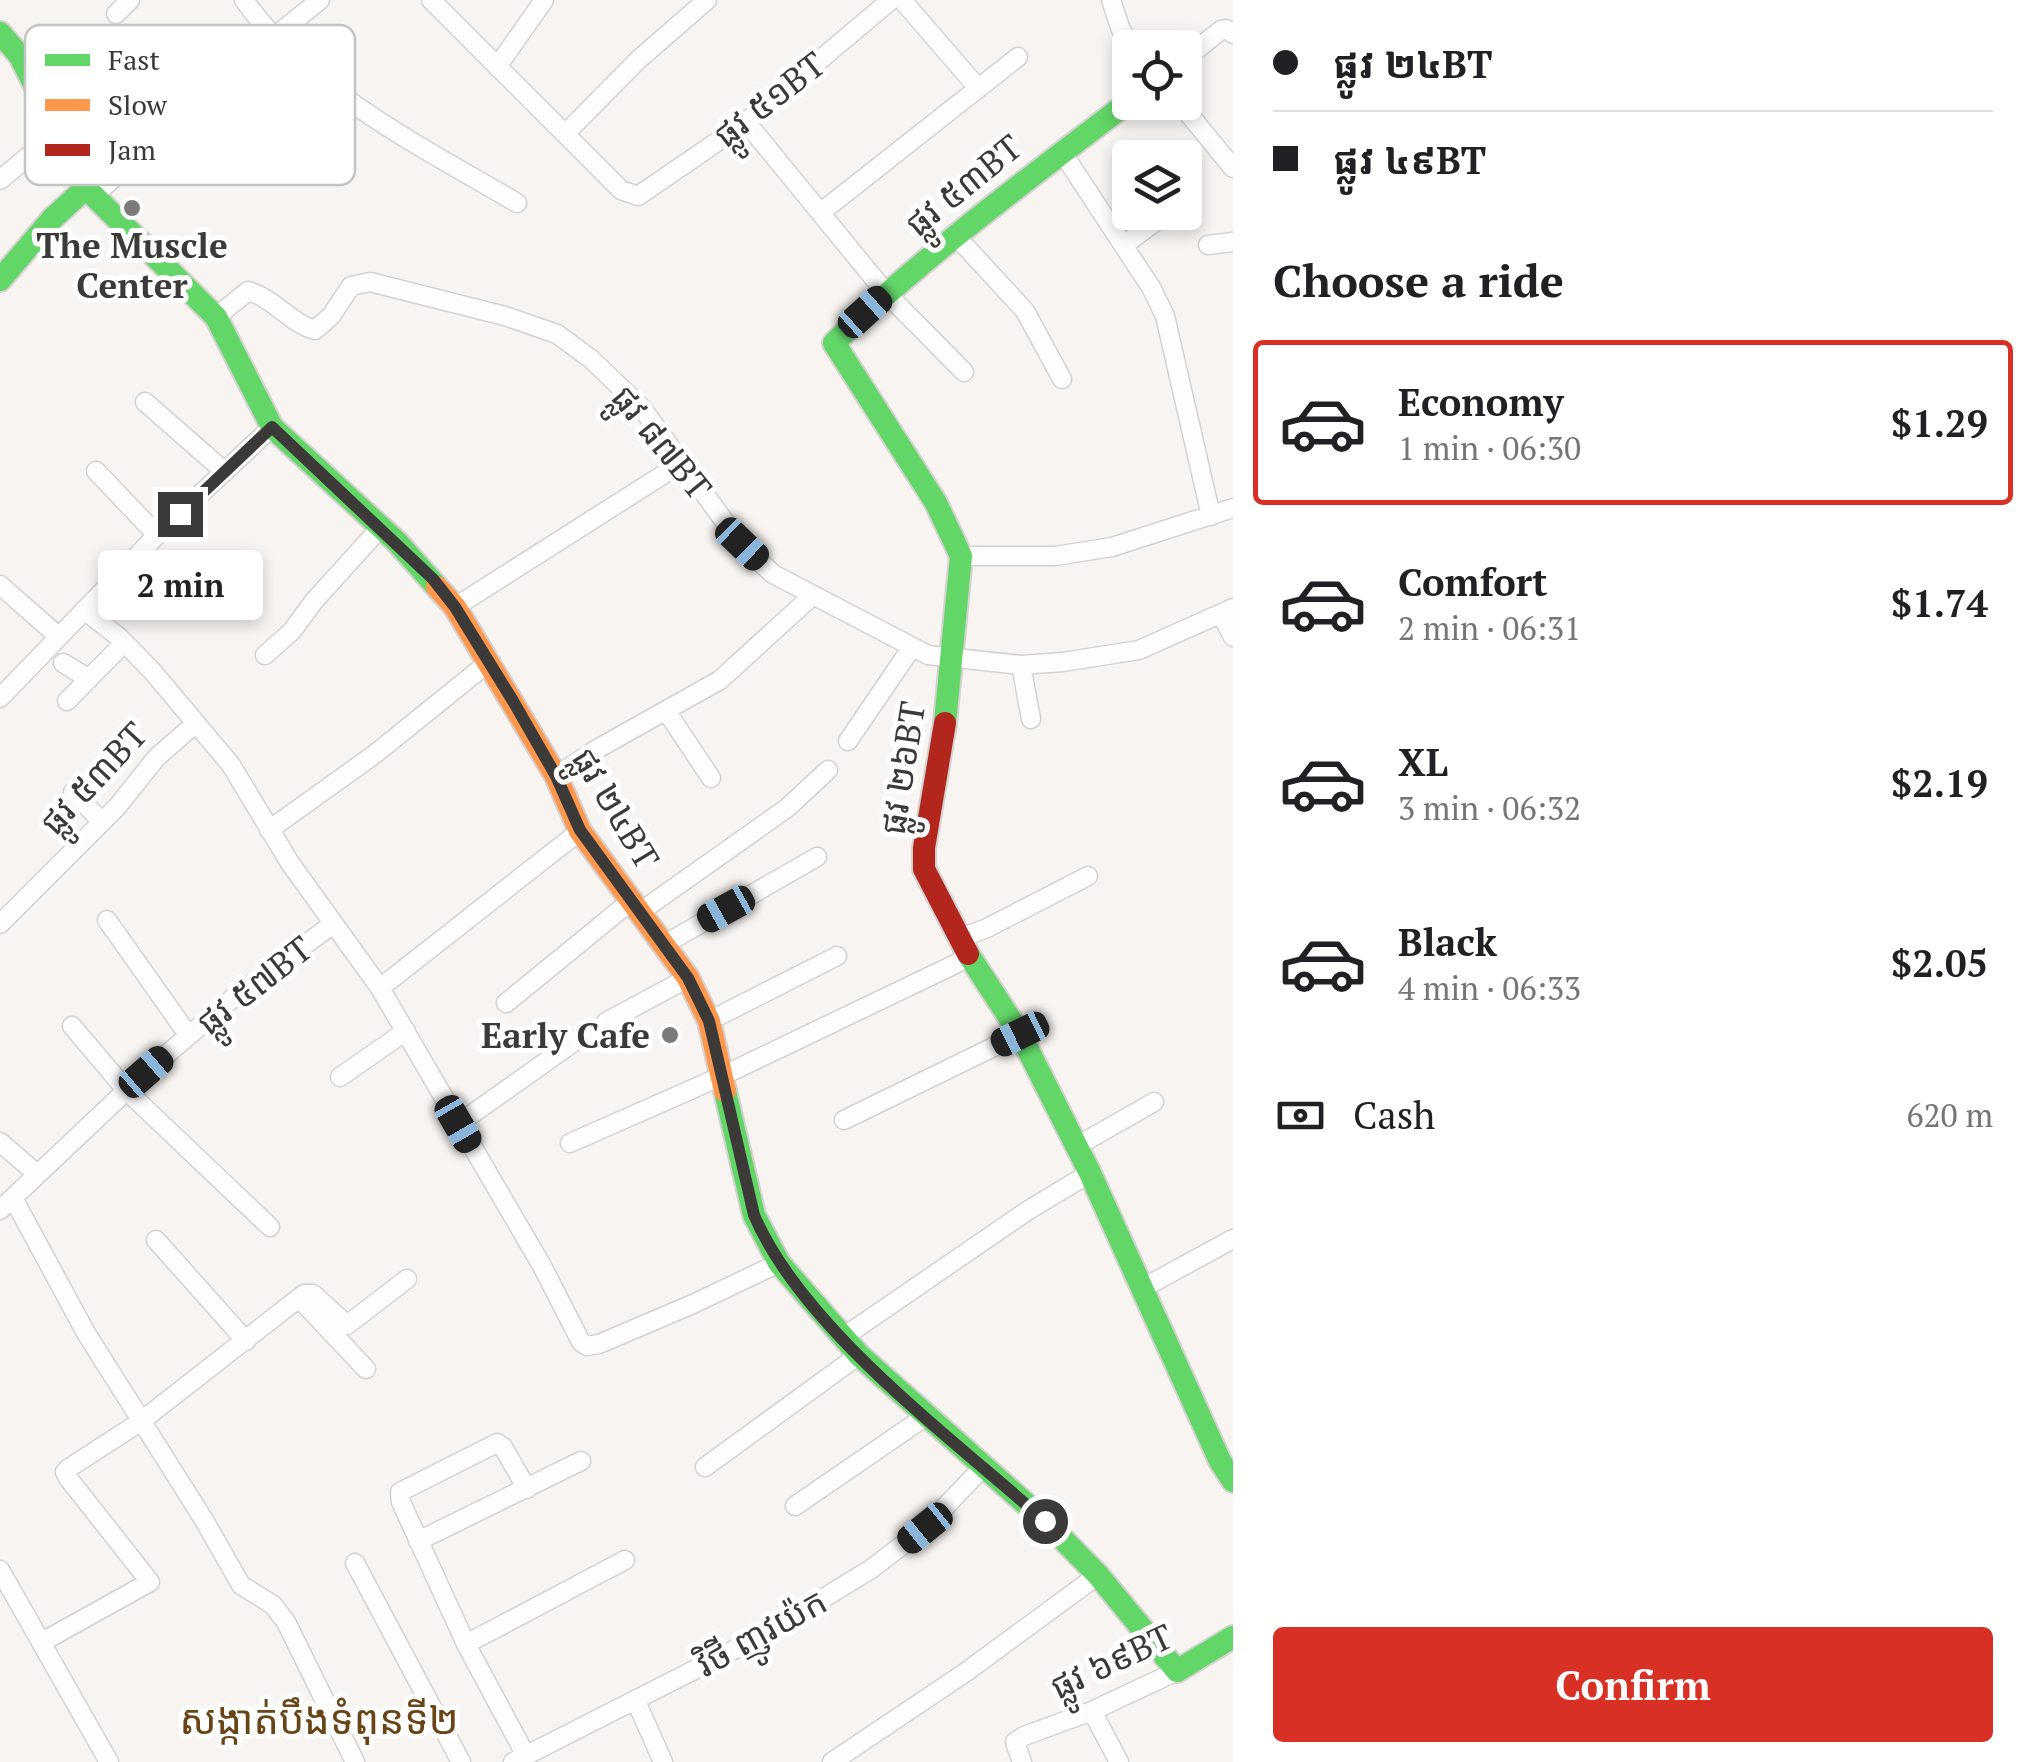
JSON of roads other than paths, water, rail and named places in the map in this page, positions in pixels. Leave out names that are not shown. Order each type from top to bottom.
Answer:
[{"type":"street","points":[[116,14],[130,0]]},
{"type":"street","points":[[244,0],[266,25]]},
{"type":"street","points":[[289,25],[320,0]]},
{"type":"street","points":[[432,0],[565,134],[638,60],[707,0]]},
{"type":"street","points":[[498,67],[544,0]]},
{"type":"street","name":"ផ្លូវ ៥១BT","points":[[565,134],[621,190],[632,196],[644,194],[746,122],[891,0]]},
{"type":"street","points":[[902,0],[978,88]]},
{"type":"street","points":[[1111,0],[1121,30]]},
{"type":"street","points":[[1202,49],[1229,32]]},
{"type":"street","name":"ផ្លូវ ២៤BT","points":[[0,33],[25,67]]},
{"type":"street","points":[[820,213],[1018,56]]},
{"type":"street","points":[[355,103],[422,151],[517,204]]},
{"type":"street","name":"ផ្លូវ ៥៣BT","points":[[845,330],[956,235],[1112,114]]},
{"type":"street","points":[[1194,120],[1233,168]]},
{"type":"street","points":[[746,122],[886,293],[964,372]]},
{"type":"street","points":[[1062,152],[1152,288],[1165,316],[1211,516]]},
{"type":"street","points":[[0,180],[25,159]]},
{"type":"street","name":"ផ្លូវ ២៤BT","points":[[86,185],[146,252],[216,317],[272,427],[381,527],[455,607],[556,776],[580,830],[688,978],[709,1021],[754,1215],[779,1262],[859,1355],[1045,1521],[1098,1575],[1177,1671]]},
{"type":"street","points":[[0,280],[53,218],[98,185]]},
{"type":"street","points":[[1124,245],[1144,230]]},
{"type":"street","points":[[956,235],[1026,310],[1062,379]]},
{"type":"street","points":[[1208,244],[1233,242]]},
{"type":"street","name":"ផ្លូវ ៨៧BT","points":[[216,317],[248,291],[315,330],[331,316],[352,286],[370,282],[505,316],[557,334],[642,408],[742,544],[772,574],[928,654],[1021,665],[1139,650],[1228,612]]},
{"type":"street","name":"ផ្លូវ ២៦BT","points":[[845,330],[834,343],[936,503],[961,556],[953,659],[924,868],[964,948],[1020,1034],[1077,1146],[1220,1461],[1233,1481]]},
{"type":"street","points":[[145,402],[225,472]]},
{"type":"street","points":[[0,698],[157,534],[272,427]]},
{"type":"street","points":[[455,607],[683,462]]},
{"type":"street","points":[[96,472],[157,534]]},
{"type":"street","points":[[961,556],[1055,556],[1112,547],[1233,508]]},
{"type":"street","points":[[266,655],[381,527]]},
{"type":"street","points":[[0,585],[58,636]]},
{"type":"street","points":[[556,776],[720,680],[812,596]]},
{"type":"street","points":[[84,610],[153,672],[231,765],[269,830],[380,988],[542,1266],[581,1342],[588,1346],[693,1304],[779,1262]]},
{"type":"street","points":[[1228,612],[1233,637]]},
{"type":"street","points":[[67,701],[124,643]]},
{"type":"street","points":[[848,741],[912,647]]},
{"type":"street","points":[[269,830],[375,754],[489,662]]},
{"type":"street","points":[[63,663],[89,679]]},
{"type":"street","points":[[1021,665],[1031,719]]},
{"type":"street","points":[[667,712],[712,778]]},
{"type":"street","name":"ផ្លូវ ៥៣BT","points":[[0,924],[102,822],[156,757],[195,724]]},
{"type":"street","points":[[506,1002],[635,906],[787,808],[828,770]]},
{"type":"street","points":[[73,792],[102,822]]},
{"type":"street","points":[[380,988],[580,830]]},
{"type":"street","points":[[664,944],[816,857]]},
{"type":"street","points":[[570,1143],[722,1076],[964,948],[985,930],[1088,876]]},
{"type":"street","points":[[107,920],[188,1036]]},
{"type":"street","name":"ផ្លូវ ៥៧BT","points":[[4,1203],[188,1036],[332,924]]},
{"type":"street","points":[[709,1021],[838,956]]},
{"type":"street","points":[[606,1022],[688,978]]},
{"type":"street","points":[[72,1026],[127,1090],[270,1227]]},
{"type":"street","points":[[340,1077],[406,1031]]},
{"type":"street","points":[[458,1124],[588,1032]]},
{"type":"street","points":[[844,1120],[1020,1034]]},
{"type":"street","points":[[1077,1146],[1154,1102]]},
{"type":"street","points":[[0,1142],[37,1174]]},
{"type":"street","points":[[842,1338],[1027,1210],[1090,1173]]},
{"type":"street","points":[[4,1203],[241,1585],[280,1613],[355,1762]]},
{"type":"street","points":[[1141,1289],[1233,1239]]},
{"type":"street","points":[[156,1240],[246,1340]]},
{"type":"street","points":[[42,1642],[150,1582],[65,1472],[140,1422],[304,1294],[313,1294],[347,1325],[407,1279]]},
{"type":"street","points":[[298,1298],[366,1369]]},
{"type":"street","points":[[705,1467],[859,1355]]},
{"type":"street","points":[[795,1506],[926,1416]]},
{"type":"street","points":[[519,1758],[418,1541],[400,1492],[490,1444],[503,1447],[526,1489]]},
{"type":"street","points":[[418,1541],[581,1461]]},
{"type":"street","name":"វិថី ញូវយ៉ក","points":[[519,1758],[765,1634],[872,1569],[925,1528],[983,1466]]},
{"type":"street","points":[[466,1644],[624,1560]]},
{"type":"street","points":[[355,1563],[461,1762]]},
{"type":"street","points":[[0,1570],[109,1762]]},
{"type":"street","points":[[832,1762],[966,1672],[1098,1575]]},
{"type":"street","name":"ផ្លូវ ៦៩BT","points":[[1022,1762],[1015,1742],[1024,1736],[1092,1712],[1177,1671],[1233,1637]]},
{"type":"street","points":[[636,1701],[663,1762]]},
{"type":"street","points":[[1092,1712],[1119,1762]]},
{"type":"place","name":"The Muscle Center","points":[[132,208]]},
{"type":"place","name":"Early Cafe","points":[[670,1035]]},
{"type":"district","name":"សង្កាត់បឹងទំពុនទី២","points":[[319,1718]]}]
